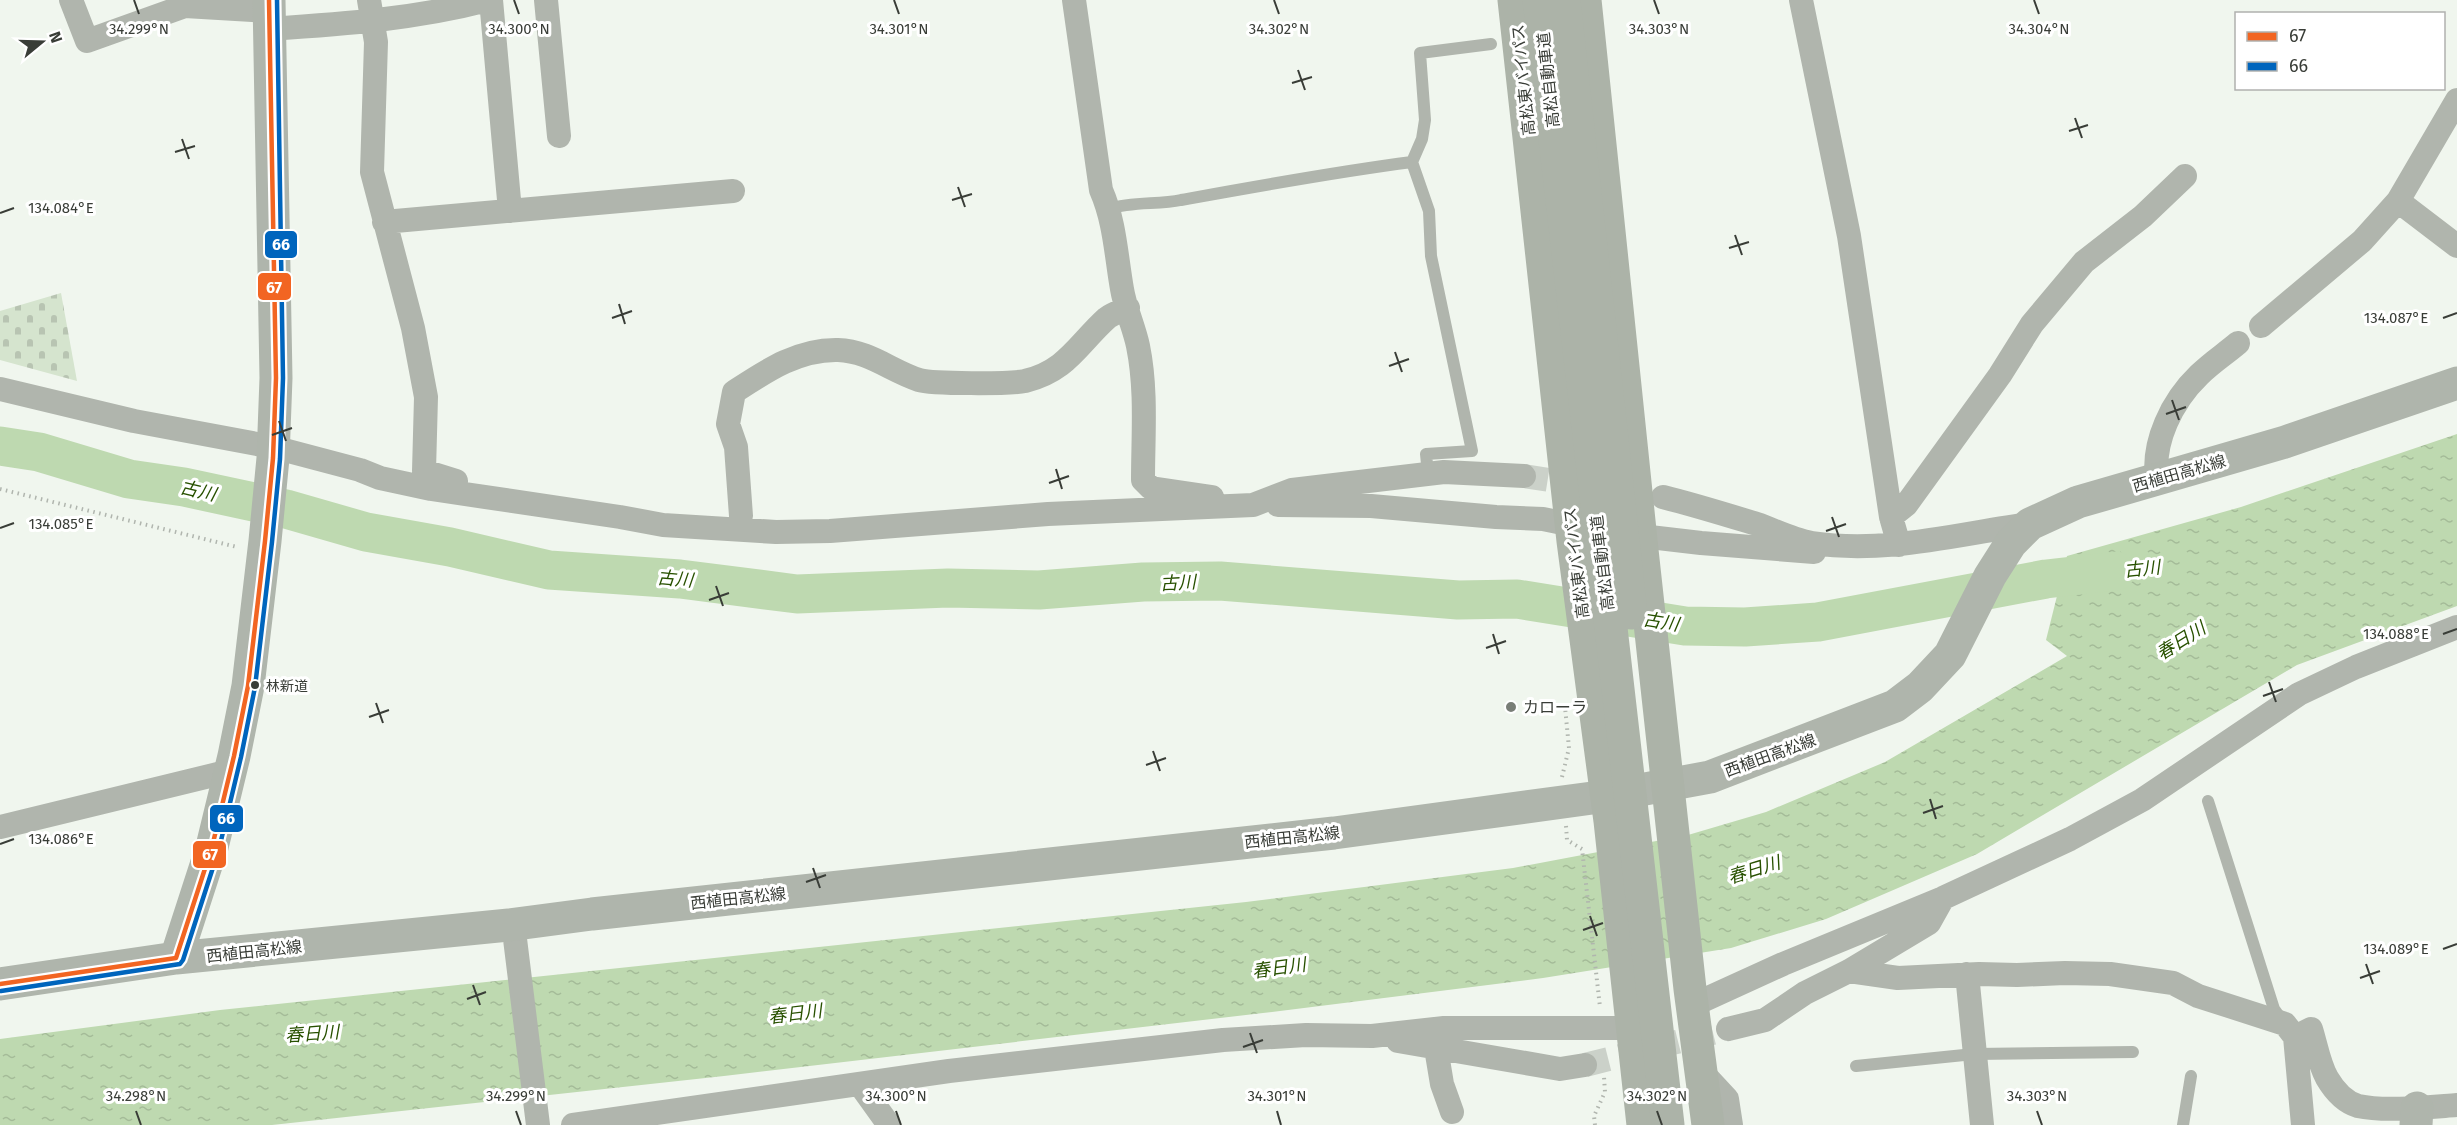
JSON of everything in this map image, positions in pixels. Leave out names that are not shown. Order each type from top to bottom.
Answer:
[{"type":"highway","name":"高松東バイパス","points":[[1514,0],[1573,533],[1608,809],[1620,1009],[1643,1125]]},
{"type":"highway","name":"高松自動車道","points":[[1539,0],[1668,1125]]},
{"type":"highway","name":"高松自動車道","points":[[1581,0],[1686,1125]]},
{"type":"highway","points":[[1581,0],[1691,997],[1708,1125]]},
{"type":"main road","points":[[176,958],[212,847],[230,771],[248,686],[265,548],[276,378],[269,13]]},
{"type":"main road","name":"西植田高松線","points":[[0,984],[176,958],[512,932],[603,913],[1334,833],[1608,809],[1670,799],[1710,777],[1895,706],[1920,687],[1950,655],[1990,576],[2021,533],[2078,502],[2285,442],[2457,383]]},
{"type":"street","points":[[71,0],[87,41],[185,6],[269,13],[448,10],[490,0],[510,211]]},
{"type":"street","points":[[546,0],[559,136]]},
{"type":"street","points":[[1074,0],[1101,190],[1109,209],[1122,292],[1138,347],[1144,393],[1143,480],[1150,488],[1223,498],[1226,507]]},
{"type":"street","points":[[1801,0],[1849,236],[1891,517],[1899,544]]},
{"type":"street","points":[[371,11],[376,42],[372,171],[413,328],[426,397],[424,471]]},
{"type":"street","points":[[2261,326],[2362,241],[2398,201],[2451,127],[2457,100]]},
{"type":"street","points":[[1891,517],[1906,506],[1946,452],[2032,324],[2084,262],[2143,216],[2185,176]]},
{"type":"street","points":[[384,222],[733,191]]},
{"type":"street","points":[[2398,201],[2457,246]]},
{"type":"street","points":[[741,516],[736,447],[728,424],[734,392],[776,365],[809,353],[838,350],[866,355],[921,381],[1024,381],[1059,367],[1108,317],[1128,309]]},
{"type":"street","points":[[2157,479],[2155,462],[2173,407],[2198,376],[2238,343]]},
{"type":"street","points":[[0,389],[134,421],[360,470],[390,480],[663,525],[776,532],[953,523],[1048,514],[1252,505],[1371,506],[1496,518],[1543,519],[1573,533]]},
{"type":"street","points":[[360,470],[377,466],[424,471],[462,483],[476,490],[483,497]]},
{"type":"street","points":[[1252,505],[1292,490],[1444,472],[1524,476]]},
{"type":"street","points":[[1663,497],[1712,510],[1810,543],[1868,547]]},
{"type":"street","points":[[620,517],[662,514],[741,516],[794,524],[812,531]]},
{"type":"street","points":[[1641,543],[1805,553],[1935,541],[1973,532],[2021,533]]},
{"type":"street","points":[[1691,997],[1783,964],[1943,898],[2070,839],[2142,800],[2299,694],[2356,667],[2457,627]]},
{"type":"street","points":[[0,827],[230,771]]},
{"type":"street","points":[[1728,1029],[1765,1020],[1805,993],[1849,971],[1929,923],[1943,898]]},
{"type":"street","points":[[512,932],[537,1122]]},
{"type":"street","points":[[1849,971],[1898,978],[1967,974],[2098,974],[2173,983],[2198,996],[2290,1030],[2311,1029],[2326,1076],[2336,1091],[2358,1106],[2417,1117],[2457,1104]]},
{"type":"street","points":[[1967,974],[1982,1125]]},
{"type":"street","points":[[573,1125],[861,1086],[949,1071],[1223,1040],[1306,1035],[1372,1036],[1620,1009]]},
{"type":"street","points":[[2290,1030],[2303,1125]]},
{"type":"street","points":[[1372,1036],[1560,1069],[1585,1065]]},
{"type":"street","points":[[1436,1048],[1442,1084],[1452,1112]]},
{"type":"street","points":[[1701,1071],[1726,1098],[1731,1125]]},
{"type":"street","points":[[861,1086],[889,1125]]},
{"type":"lane","points":[[1428,474],[1426,454],[1472,451],[1431,256],[1429,212],[1412,162],[1422,139],[1425,120],[1420,53],[1491,44]]},
{"type":"lane","points":[[1109,209],[1118,206],[1178,201],[1315,175],[1412,162]]},
{"type":"lane","points":[[2208,801],[2274,1009],[2290,1030]]},
{"type":"lane","points":[[1856,1066],[1974,1053],[2133,1052]]},
{"type":"lane","points":[[2183,1125],[2191,1076]]},
{"type":"path","points":[[0,489],[265,548]]},
{"type":"path","points":[[1582,849],[1620,1009]]},
{"type":"green space","points":[[61,293],[77,381],[0,360],[0,311]]},
{"type":"water","name":"春日川","points":[[2457,434],[2457,606],[2297,665],[1977,854],[1826,919],[1731,948],[1543,978],[1263,1013],[724,1076],[272,1125],[0,1125],[0,1039],[220,1010],[1246,902],[1513,868],[1688,835],[1766,812],[1885,762],[2067,656],[2046,640],[2067,556],[2241,507]]},
{"type":"waterway","name":"古川","points":[[0,446],[39,452],[129,479],[184,487],[286,509],[366,532],[450,547],[549,570],[680,579],[797,594],[948,588],[1039,590],[1143,582],[1220,581],[1458,600],[1517,599],[1685,626],[1745,627],[1818,622],[2046,579],[2116,571]]},
{"type":"tunnel","points":[[1524,476],[1581,485]]},
{"type":"tunnel","points":[[1585,1065],[1728,1029]]},
{"type":"transit line","name":"67","points":[[0,984],[176,958],[212,847],[248,686],[273,458],[276,378],[269,0]]},
{"type":"transit line","name":"66","points":[[1,991],[180,964],[219,849],[255,687],[280,459],[283,378],[277,0]]},
{"type":"place","name":"林新道","points":[[255,685]]},
{"type":"place","name":"カローラ","points":[[1511,707]]}]
